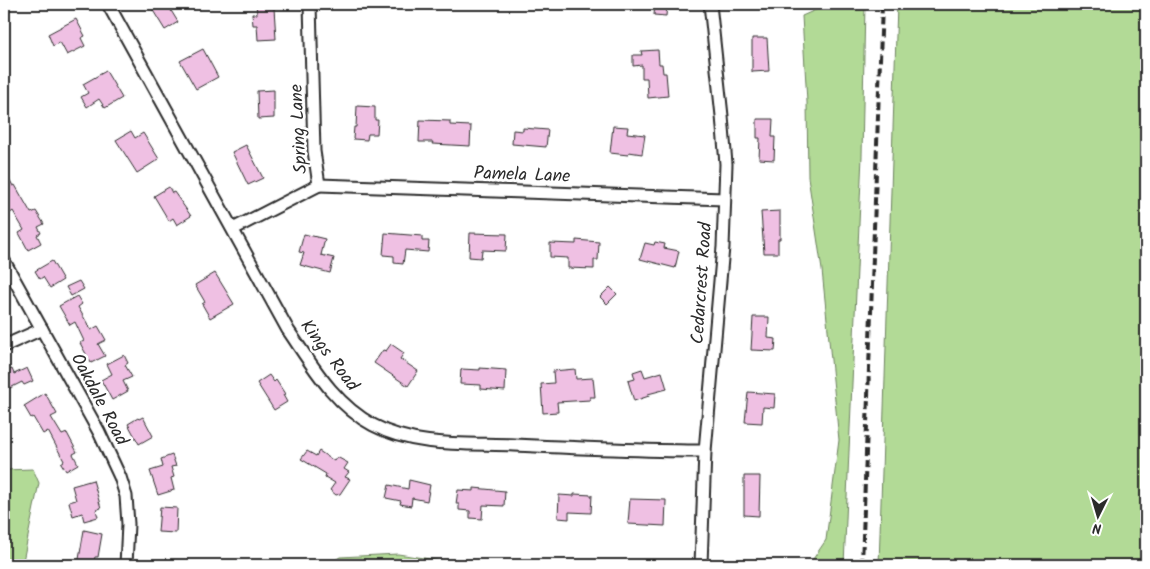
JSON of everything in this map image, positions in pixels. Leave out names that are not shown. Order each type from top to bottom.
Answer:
[{"type":"street","name":"Kings Road","points":[[108,4],[288,330],[319,376],[337,398],[372,424],[394,434],[446,443],[583,449],[705,451]]},
{"type":"street","name":"Spring Lane","points":[[233,229],[319,185],[314,151],[310,4]]},
{"type":"street","name":"Cedarcrest Road","points":[[701,565],[705,451],[723,247],[726,164],[710,4]]},
{"type":"street","name":"Pamela Lane","points":[[319,185],[724,199]]},
{"type":"street","name":"Oakdale Road","points":[[4,261],[99,432],[120,477],[126,496],[128,524],[126,565]]},
{"type":"street","points":[[4,346],[42,329]]},
{"type":"green space","points":[[829,4],[865,4],[862,156],[844,565],[809,565],[826,540],[839,440],[822,270],[808,177],[807,102],[802,16]]},
{"type":"green space","points":[[897,4],[1146,4],[1146,565],[879,565]]},
{"type":"green space","points":[[33,469],[39,483],[22,565],[4,565],[4,470]]},
{"type":"green space","points":[[398,554],[467,565],[327,565],[340,557]]},
{"type":"building","points":[[149,4],[167,4],[178,22],[165,30]]},
{"type":"building","points":[[256,4],[268,4],[268,8],[274,8],[276,39],[258,40],[257,25],[253,25],[252,14],[257,14]]},
{"type":"building","points":[[655,4],[667,4],[666,16],[654,15]]},
{"type":"building","points":[[76,19],[85,36],[81,38],[85,46],[67,55],[60,42],[53,46],[48,34]]},
{"type":"building","points":[[752,38],[767,38],[769,71],[752,72]]},
{"type":"building","points":[[203,49],[218,77],[196,89],[180,61]]},
{"type":"building","points":[[658,50],[659,64],[662,64],[663,73],[666,73],[668,96],[648,98],[647,78],[642,78],[642,65],[633,66],[633,55],[642,55],[641,51]]},
{"type":"building","points":[[106,71],[122,98],[105,108],[99,99],[87,107],[81,97],[88,93],[83,84]]},
{"type":"building","points":[[274,90],[274,118],[258,119],[257,91]]},
{"type":"building","points":[[357,106],[375,107],[375,120],[378,120],[377,134],[368,134],[367,140],[353,139],[354,127],[356,127]]},
{"type":"building","points":[[757,119],[773,119],[772,137],[775,137],[774,160],[759,159],[760,138],[757,138]]},
{"type":"building","points":[[420,120],[450,121],[450,125],[471,126],[470,146],[419,142]]},
{"type":"building","points":[[613,126],[628,127],[627,133],[645,135],[642,154],[629,152],[628,155],[610,153]]},
{"type":"building","points":[[523,128],[548,130],[546,147],[512,144],[513,130],[523,131]]},
{"type":"building","points":[[131,131],[135,138],[143,133],[159,159],[137,173],[116,140]]},
{"type":"building","points":[[246,145],[263,178],[248,185],[232,152]]},
{"type":"building","points":[[4,169],[31,213],[36,211],[44,224],[38,227],[41,233],[37,235],[41,243],[28,250],[19,233],[24,230],[13,211],[9,214],[4,205]]},
{"type":"building","points":[[169,187],[191,216],[177,225],[173,218],[169,221],[154,196]]},
{"type":"building","points":[[780,211],[778,253],[764,253],[761,212]]},
{"type":"building","points":[[385,233],[422,236],[422,241],[429,241],[428,252],[405,250],[403,264],[394,263],[394,256],[383,255]]},
{"type":"building","points":[[470,233],[507,234],[506,251],[482,250],[481,258],[469,257]]},
{"type":"building","points":[[304,234],[325,239],[321,255],[334,258],[330,273],[300,265],[304,253],[299,252]]},
{"type":"building","points":[[576,240],[599,242],[598,260],[594,260],[594,269],[568,268],[568,258],[550,257],[550,243],[576,244]]},
{"type":"building","points":[[655,242],[665,244],[664,248],[679,251],[675,268],[640,259],[645,243],[654,245]]},
{"type":"building","points":[[52,261],[63,280],[50,288],[43,277],[40,279],[35,271]]},
{"type":"building","points":[[215,273],[234,304],[210,318],[202,304],[205,302],[195,285]]},
{"type":"building","points":[[79,281],[84,289],[71,296],[66,287]]},
{"type":"building","points":[[610,287],[617,294],[607,304],[600,297]]},
{"type":"building","points":[[77,296],[82,304],[78,307],[91,330],[98,326],[106,340],[98,344],[105,356],[91,363],[80,343],[84,341],[75,322],[70,325],[59,306]]},
{"type":"building","points":[[753,317],[769,317],[768,338],[776,339],[775,351],[751,350]]},
{"type":"building","points":[[391,344],[404,353],[400,359],[418,371],[408,386],[374,363],[383,350],[386,351]]},
{"type":"building","points":[[124,355],[128,363],[125,365],[132,377],[123,381],[128,391],[112,400],[101,380],[112,374],[107,364]]},
{"type":"building","points":[[27,368],[33,381],[24,385],[22,382],[4,391],[4,372],[12,369],[14,374]]},
{"type":"building","points":[[480,368],[506,370],[505,391],[481,389],[481,385],[460,384],[461,369],[480,370]]},
{"type":"building","points":[[575,369],[576,379],[593,378],[595,397],[590,397],[590,400],[557,402],[558,412],[543,413],[541,384],[554,383],[553,371]]},
{"type":"building","points":[[642,369],[645,377],[662,372],[667,389],[648,394],[649,396],[634,401],[628,381],[635,379],[633,372]]},
{"type":"building","points":[[269,375],[274,382],[276,380],[285,394],[283,395],[287,402],[274,410],[257,383]]},
{"type":"building","points":[[748,392],[775,394],[774,408],[763,407],[762,423],[745,422]]},
{"type":"building","points":[[45,393],[57,414],[51,417],[62,435],[67,433],[77,452],[73,454],[78,464],[66,471],[61,463],[64,461],[48,431],[43,434],[24,406]]},
{"type":"building","points":[[143,417],[153,436],[139,444],[128,424]]},
{"type":"building","points":[[307,451],[316,456],[319,451],[334,461],[337,457],[348,463],[344,469],[349,472],[345,477],[350,479],[340,494],[336,495],[330,490],[335,483],[325,477],[326,474],[301,459]]},
{"type":"building","points":[[172,455],[176,466],[171,467],[174,477],[171,478],[174,490],[158,495],[150,471],[163,467],[161,459]]},
{"type":"building","points":[[744,476],[760,476],[759,516],[744,515]]},
{"type":"building","points":[[93,480],[101,508],[96,510],[98,517],[84,521],[82,513],[73,516],[69,502],[76,500],[72,486]]},
{"type":"building","points":[[409,480],[430,485],[427,501],[412,498],[411,506],[400,504],[401,501],[386,498],[389,485],[408,489]]},
{"type":"building","points":[[474,488],[505,491],[504,506],[483,505],[482,519],[470,518],[470,511],[459,510],[459,504],[456,504],[458,490],[474,491]]},
{"type":"building","points":[[574,494],[592,495],[591,513],[569,512],[569,519],[558,518],[559,495],[574,496]]},
{"type":"building","points":[[630,499],[666,500],[665,526],[628,524]]},
{"type":"building","points":[[160,507],[177,508],[176,533],[158,532]]},
{"type":"building","points":[[84,530],[102,534],[98,557],[95,557],[93,565],[78,565]]},
{"type":"railway","points":[[862,565],[882,4]]}]
